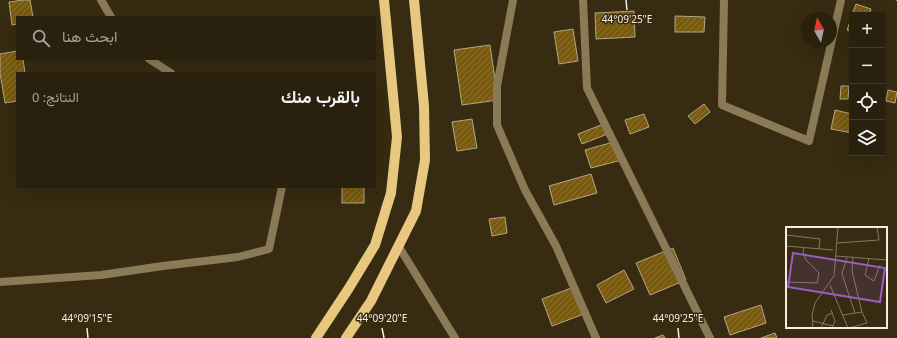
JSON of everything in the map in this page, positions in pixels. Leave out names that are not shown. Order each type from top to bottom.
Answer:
[{"type":"main road","points":[[316,338],[350,288],[375,245],[391,193],[397,137],[384,0]]},
{"type":"main road","points":[[346,338],[371,301],[416,211],[424,160],[424,106],[414,0]]},
{"type":"street","points":[[101,0],[110,16]]},
{"type":"street","points":[[513,0],[497,86],[497,125],[525,190],[556,246],[596,338]]},
{"type":"street","points":[[583,0],[587,88],[710,338]]},
{"type":"street","points":[[724,0],[722,105],[809,141],[841,0]]},
{"type":"street","points":[[151,60],[169,72]]},
{"type":"street","points":[[0,282],[101,275],[163,266],[238,258],[269,249],[282,188]]},
{"type":"street","points":[[399,247],[455,338]]},
{"type":"building","points":[[30,0],[33,16],[16,16],[16,24],[12,25],[9,2]]},
{"type":"building","points":[[856,4],[871,9],[870,12],[853,12]]},
{"type":"building","points":[[634,11],[635,37],[596,39],[595,13]]},
{"type":"building","points":[[675,16],[705,17],[704,32],[675,32]]},
{"type":"building","points":[[573,29],[578,61],[559,64],[554,32]]},
{"type":"building","points":[[490,45],[498,100],[462,105],[454,50]]},
{"type":"building","points":[[16,51],[16,60],[23,60],[25,72],[16,72],[16,101],[5,103],[0,73],[0,54]]},
{"type":"building","points":[[841,86],[849,86],[848,99],[840,99]]},
{"type":"building","points":[[888,90],[897,92],[895,103],[886,101]]},
{"type":"building","points":[[704,104],[710,112],[695,124],[688,116]]},
{"type":"building","points":[[835,110],[849,113],[849,132],[831,129]]},
{"type":"building","points":[[644,114],[649,127],[630,134],[625,120]]},
{"type":"building","points":[[472,119],[477,148],[457,151],[452,122]]},
{"type":"building","points":[[606,123],[610,133],[582,144],[578,134]]},
{"type":"building","points":[[617,141],[622,160],[591,168],[585,150]]},
{"type":"building","points":[[591,174],[597,193],[554,205],[549,186]]},
{"type":"building","points":[[342,188],[364,188],[364,203],[342,203]]},
{"type":"building","points":[[505,217],[507,233],[492,236],[489,219]]},
{"type":"building","points":[[673,248],[686,280],[650,295],[636,263]]},
{"type":"building","points":[[624,270],[634,289],[606,303],[597,285]]},
{"type":"building","points":[[574,287],[584,314],[552,326],[542,299]]},
{"type":"building","points":[[761,305],[766,323],[730,335],[724,317]]},
{"type":"building","points":[[775,333],[777,338],[761,338]]},
{"type":"building","points":[[663,335],[665,338],[655,338]]}]
